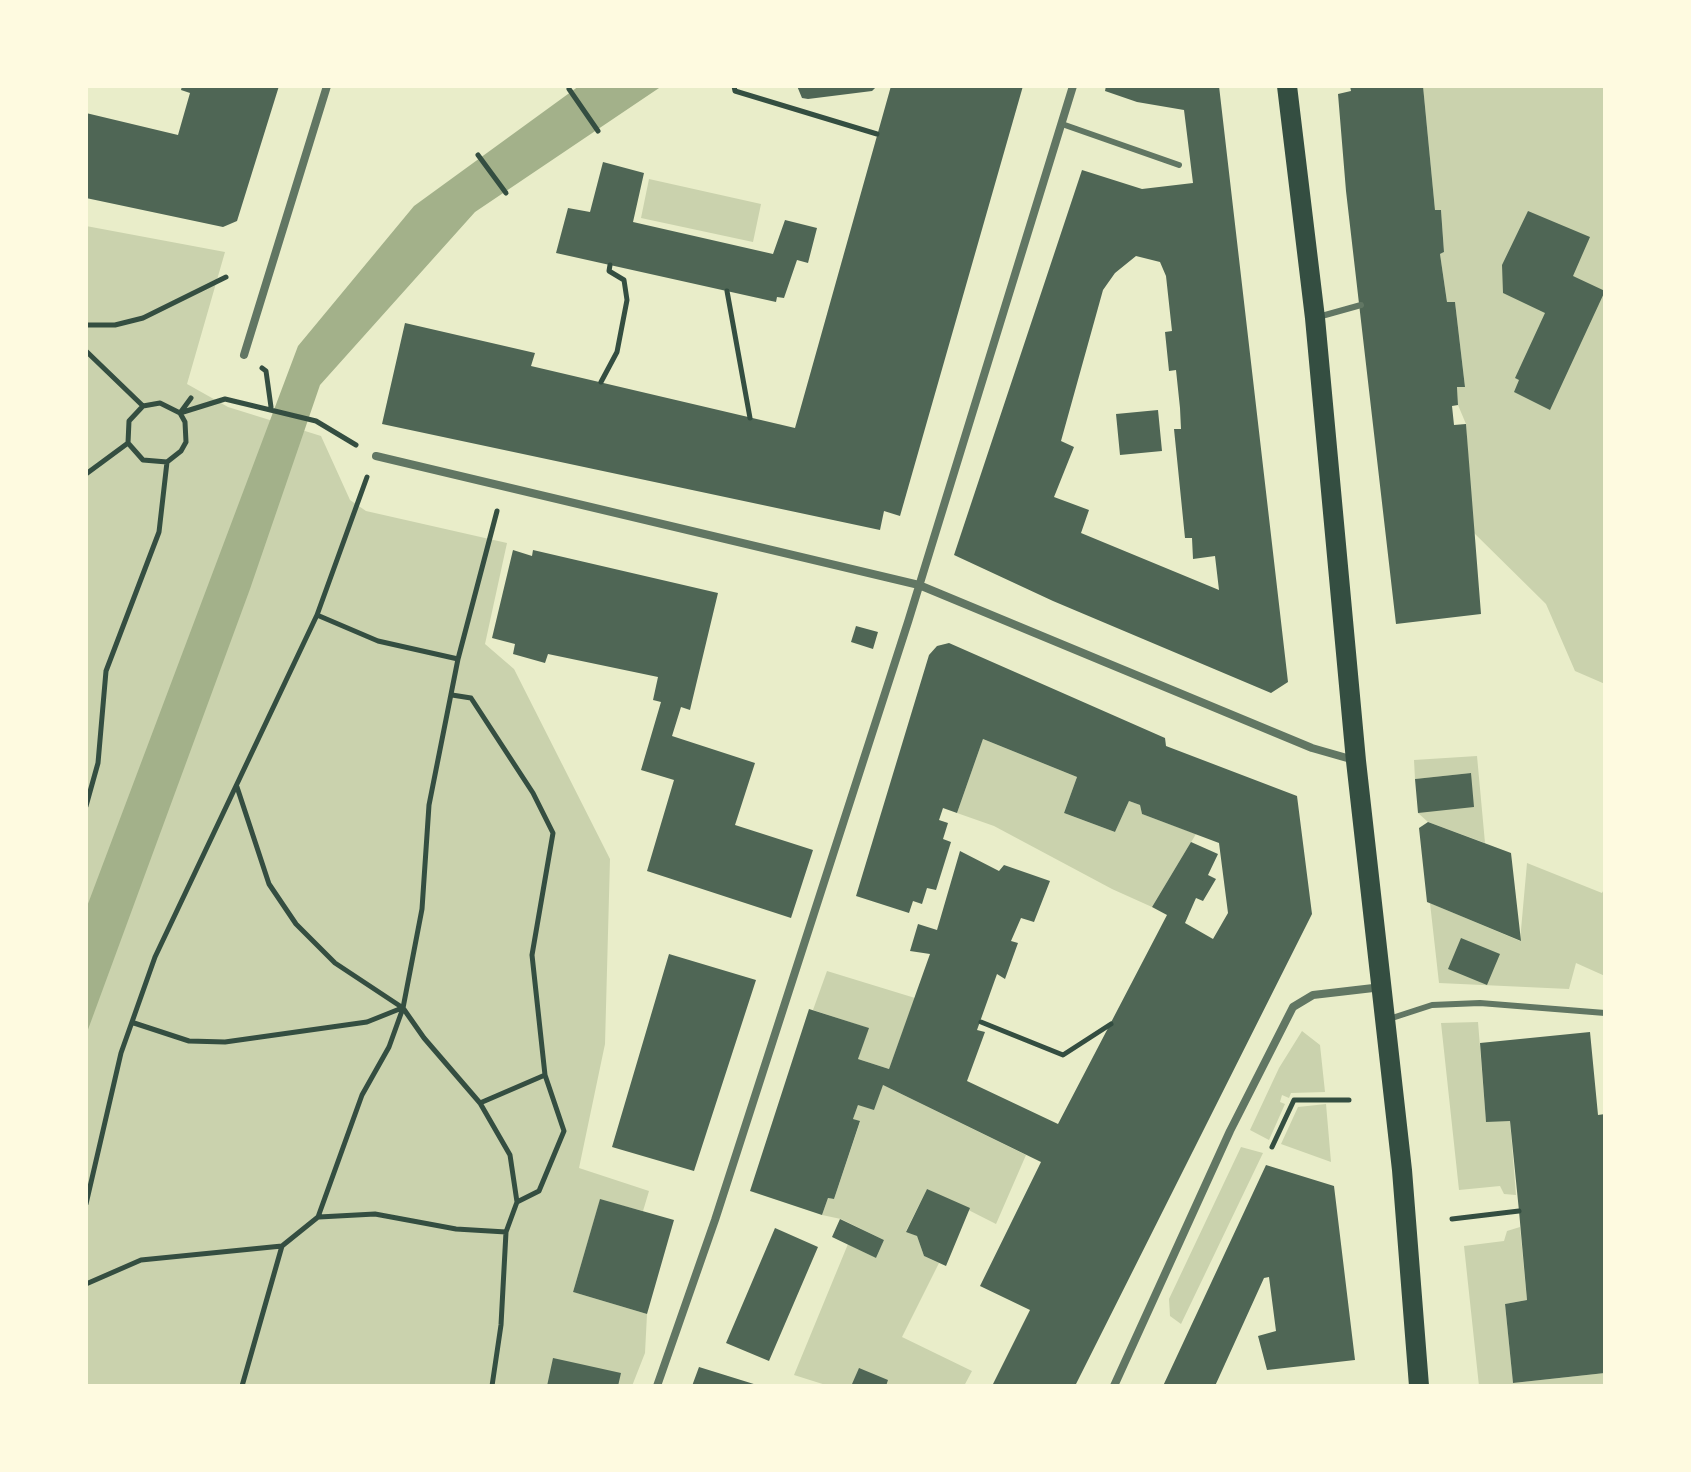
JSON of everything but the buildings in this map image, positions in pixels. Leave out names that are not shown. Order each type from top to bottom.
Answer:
[{"type":"main road","points":[[1287,86],[1315,318],[1356,761],[1402,1170],[1419,1386]]},
{"type":"street","points":[[244,355],[327,86]]},
{"type":"street","points":[[657,1386],[715,1220],[919,585],[1073,86]]},
{"type":"street","points":[[376,456],[919,585],[1312,748],[1356,761]]},
{"type":"street","points":[[1114,1386],[1223,1146],[1293,1007],[1313,995],[1382,986]]},
{"type":"lane","points":[[1062,124],[1179,165]]},
{"type":"lane","points":[[1315,318],[1361,305]]},
{"type":"lane","points":[[1386,1021],[1432,1005],[1480,1003],[1605,1013]]},
{"type":"path","points":[[734,86],[735,91],[877,134]]},
{"type":"path","points":[[569,89],[598,131]]},
{"type":"path","points":[[478,155],[506,193]]},
{"type":"path","points":[[601,382],[617,352],[627,300],[624,280],[609,271],[610,265]]},
{"type":"path","points":[[86,325],[115,325],[143,318],[226,277]]},
{"type":"path","points":[[727,291],[750,418]]},
{"type":"path","points":[[86,351],[143,406]]},
{"type":"path","points":[[244,355],[266,371],[272,408]]},
{"type":"path","points":[[180,413],[191,398]]},
{"type":"path","points":[[86,1204],[121,1053],[155,957],[317,615],[354,505],[376,456],[316,421],[272,408],[225,399],[180,413]]},
{"type":"path","points":[[160,403],[180,413],[185,422],[186,442],[181,451],[167,462],[143,460],[128,443],[129,421],[143,406],[160,403]]},
{"type":"path","points":[[86,474],[128,443]]},
{"type":"path","points":[[86,806],[98,763],[106,671],[159,532],[167,462]]},
{"type":"path","points":[[86,1284],[141,1260],[282,1246],[318,1217],[362,1095],[389,1047],[403,1008],[422,909],[429,805],[458,659],[494,531],[502,487]]},
{"type":"path","points":[[317,615],[378,641],[458,659]]},
{"type":"path","points":[[452,695],[471,698],[533,793],[553,833],[532,955],[545,1075],[564,1131],[539,1191],[517,1202]]},
{"type":"path","points":[[237,786],[269,884],[296,924],[335,963],[403,1008],[424,1038],[480,1103],[510,1155],[517,1202],[506,1232],[501,1325],[492,1386]]},
{"type":"path","points":[[134,1023],[189,1041],[225,1042],[367,1022],[403,1008]]},
{"type":"path","points":[[981,1022],[1063,1055],[1111,1024]]},
{"type":"path","points":[[480,1103],[545,1075]]},
{"type":"path","points":[[1272,1147],[1294,1100],[1349,1100]]},
{"type":"path","points":[[1452,1219],[1519,1211]]},
{"type":"path","points":[[318,1217],[375,1214],[456,1229],[506,1232]]},
{"type":"path","points":[[242,1386],[282,1246]]},
{"type":"shaded area","points":[[579,86],[662,86],[475,212],[320,385],[250,589],[86,1035],[86,909],[298,346],[414,206]]},
{"type":"shaded area","points":[[1423,86],[1605,86],[1605,684],[1575,671],[1546,604],[1473,532],[1466,424],[1458,405],[1457,387],[1465,387],[1455,302],[1447,302],[1440,254],[1444,252],[1441,210],[1435,210]]},
{"type":"shaded area","points":[[649,179],[761,204],[753,242],[641,218]]},
{"type":"shaded area","points":[[86,226],[225,252],[187,384],[228,407],[321,436],[350,500],[366,511],[507,543],[485,644],[514,669],[610,859],[605,1044],[579,1168],[649,1191],[643,1211],[600,1200],[573,1292],[647,1314],[645,1353],[632,1386],[86,1386]]},
{"type":"shaded area","points":[[983,739],[1077,777],[1064,813],[1115,832],[1129,801],[1140,805],[1142,814],[1196,834],[1152,907],[994,826],[957,813]]},
{"type":"shaded area","points":[[1477,756],[1485,843],[1428,822],[1418,813],[1471,773],[1415,779],[1414,760]]},
{"type":"shaded area","points":[[1527,863],[1602,893],[1605,887],[1605,976],[1576,963],[1569,989],[1439,983],[1430,903],[1520,941]]},
{"type":"shaded area","points":[[827,971],[915,998],[889,1069],[858,1059],[868,1028],[813,1010]]},
{"type":"shaded area","points":[[1478,1022],[1486,1121],[1510,1121],[1516,1195],[1504,1194],[1500,1186],[1459,1190],[1441,1023]]},
{"type":"shaded area","points":[[1302,1031],[1320,1045],[1325,1092],[1291,1093],[1289,1098],[1282,1095],[1280,1102],[1285,1104],[1269,1140],[1250,1130],[1279,1068]]},
{"type":"shaded area","points":[[883,1085],[1026,1155],[996,1224],[927,1189],[906,1231],[917,1236],[924,1256],[939,1263],[902,1337],[972,1371],[964,1386],[829,1386],[794,1375],[848,1244],[876,1258],[884,1240],[841,1219],[822,1215],[828,1198],[834,1199],[860,1122],[853,1119],[858,1105]]},
{"type":"shaded area","points":[[1326,1104],[1331,1162],[1281,1144],[1298,1107]]},
{"type":"shaded area","points":[[1241,1147],[1263,1153],[1181,1324],[1170,1316],[1169,1299]]},
{"type":"shaded area","points":[[1520,1227],[1527,1300],[1505,1304],[1513,1383],[1605,1373],[1605,1386],[1479,1386],[1464,1246],[1504,1241],[1507,1231]]}]
